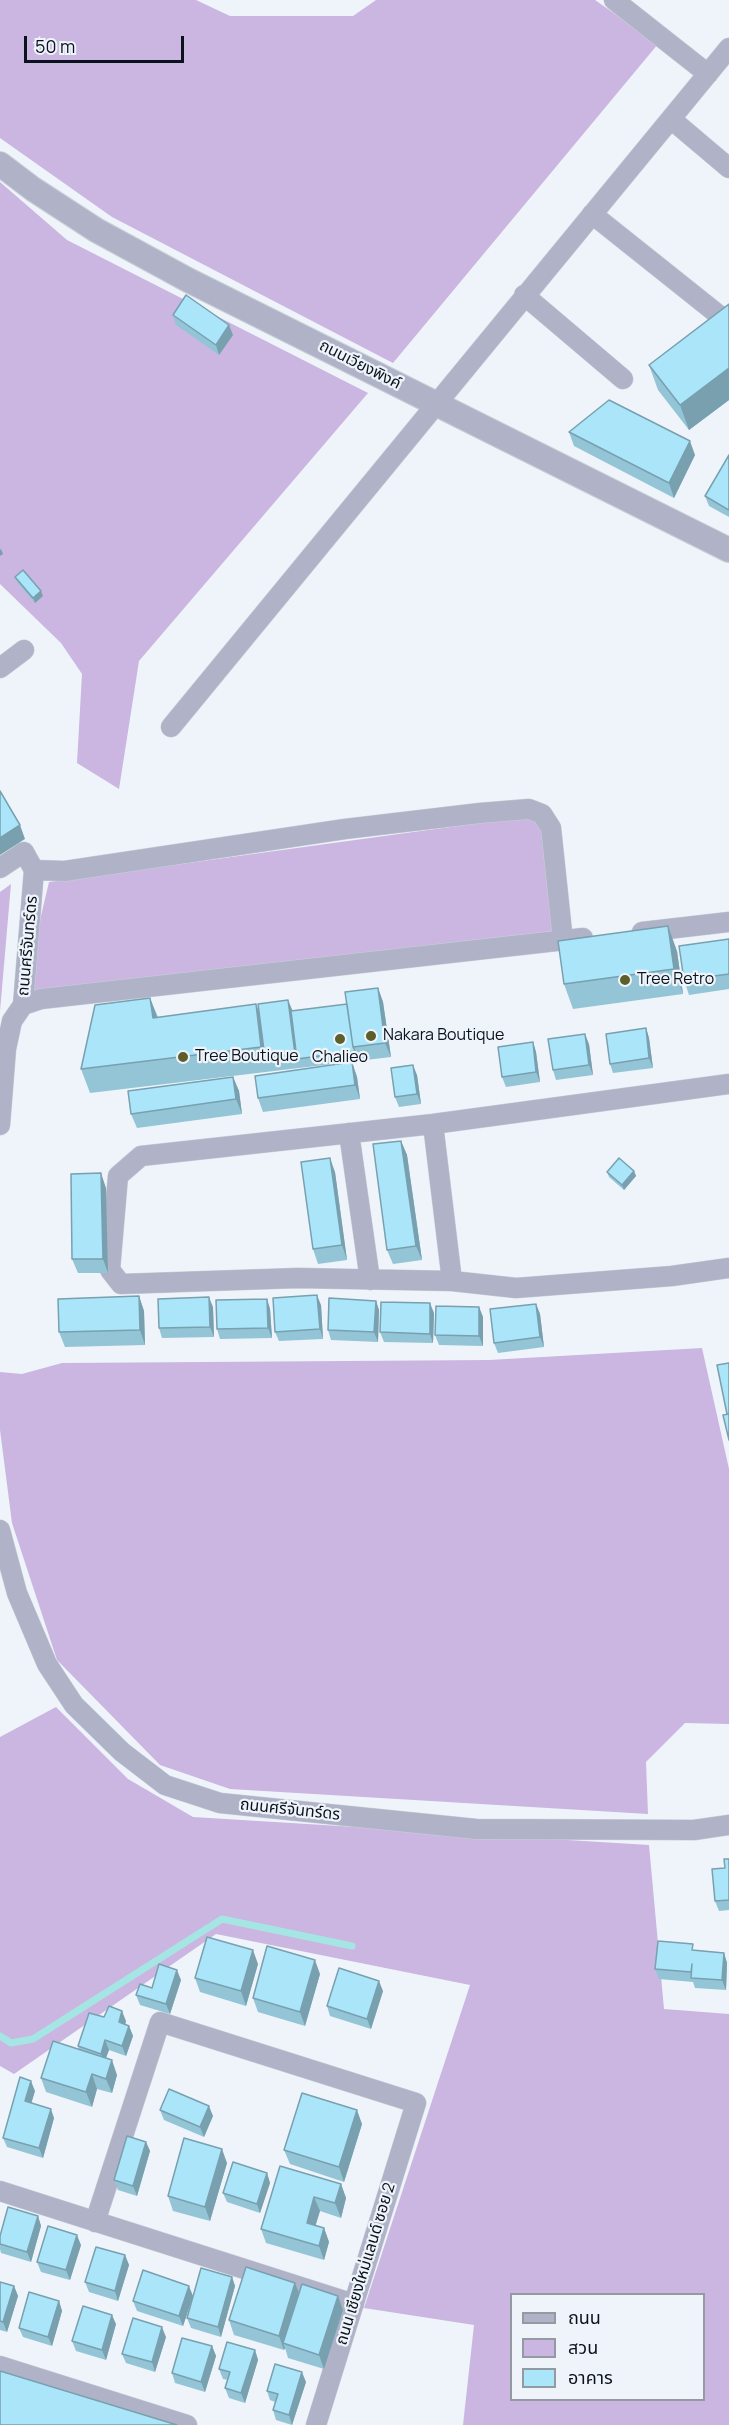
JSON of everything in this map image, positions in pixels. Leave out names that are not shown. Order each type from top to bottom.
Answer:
[{"type":"street","points":[[614,0],[708,74]]},
{"type":"street","points":[[171,727],[729,48]]},
{"type":"street","points":[[671,119],[729,168]]},
{"type":"street","name":"ถนนเวียงพิงค์","points":[[0,164],[33,189],[96,230],[188,280],[729,550]]},
{"type":"street","points":[[592,214],[725,320]]},
{"type":"street","points":[[524,295],[623,379]]},
{"type":"street","points":[[0,668],[24,650]]},
{"type":"street","points":[[0,868],[24,852],[34,870],[65,871],[345,829],[530,809],[542,814],[551,828],[563,941]]},
{"type":"street","name":"ถนนศรีจันทร์ดร","points":[[0,1125],[6,1049],[12,1021],[23,1005],[34,870]]},
{"type":"street","points":[[622,934],[729,922]]},
{"type":"street","points":[[23,1005],[41,999],[598,937]]},
{"type":"street","points":[[729,1084],[434,1124],[141,1156],[118,1176],[110,1270],[121,1284],[298,1278],[452,1281],[516,1288],[672,1276],[729,1269]]},
{"type":"street","points":[[434,1124],[452,1281]]},
{"type":"street","points":[[350,1133],[370,1280]]},
{"type":"street","name":"ถนนศรีจันทร์ดร","points":[[0,1530],[17,1593],[47,1664],[74,1705],[122,1752],[165,1785],[220,1803],[476,1829],[694,1830],[729,1825]]},
{"type":"street","name":"ถนน เชียงใหม่แลนด์ ซอย 2","points":[[95,2222],[160,2022],[416,2103],[316,2425]]},
{"type":"street","points":[[0,2191],[354,2304]]},
{"type":"street","points":[[0,2366],[187,2425]]},
{"type":"green space","points":[[0,0],[196,0],[230,16],[353,16],[376,0],[595,0],[658,44],[393,363],[112,217],[0,138]]},
{"type":"green space","points":[[0,182],[67,240],[368,393],[139,661],[119,789],[77,763],[82,674],[61,643],[0,584]]},
{"type":"green space","points":[[530,816],[545,831],[554,931],[34,991],[27,975],[49,882]]},
{"type":"green space","points":[[11,884],[0,1011],[0,892]]},
{"type":"green space","points":[[702,1348],[729,1469],[729,1724],[685,1723],[646,1762],[648,1814],[230,1789],[160,1765],[57,1660],[12,1523],[0,1430],[0,1372],[22,1374],[62,1363],[489,1360]]},
{"type":"green space","points":[[56,1707],[128,1779],[193,1817],[649,1845],[664,2009],[729,2014],[729,2425],[463,2425],[474,2325],[364,2308],[470,1985],[216,1934],[14,2074],[0,2066],[0,1737]]},
{"type":"building","points":[[186,295],[229,325],[216,345],[173,315]]},
{"type":"building","points":[[729,304],[729,368],[680,405],[649,365]]},
{"type":"building","points":[[609,400],[690,441],[669,483],[569,432]]},
{"type":"building","points":[[729,455],[729,510],[705,496]]},
{"type":"building","points":[[23,570],[41,591],[33,598],[15,577]]},
{"type":"building","points":[[0,791],[20,825],[0,838]]},
{"type":"building","points":[[668,926],[674,969],[564,984],[558,941]]},
{"type":"building","points":[[729,939],[729,974],[684,980],[679,946]]},
{"type":"building","name":"Nakara Boutique","points":[[378,988],[385,1043],[353,1047],[345,992]]},
{"type":"building","points":[[150,998],[153,1018],[256,1004],[261,1047],[81,1069],[95,1005]]},
{"type":"building","points":[[288,1000],[295,1054],[265,1058],[258,1004]]},
{"type":"building","points":[[347,1004],[355,1051],[297,1059],[291,1011]]},
{"type":"building","points":[[646,1028],[649,1058],[610,1064],[606,1034]]},
{"type":"building","points":[[585,1034],[589,1065],[553,1070],[548,1039]]},
{"type":"building","points":[[533,1042],[536,1072],[502,1077],[498,1047]]},
{"type":"building","points":[[352,1062],[355,1085],[258,1098],[255,1076]]},
{"type":"building","points":[[413,1065],[417,1094],[395,1097],[391,1068]]},
{"type":"building","points":[[233,1077],[236,1099],[131,1114],[128,1091]]},
{"type":"building","points":[[401,1141],[416,1246],[387,1250],[373,1144]]},
{"type":"building","points":[[330,1158],[342,1245],[313,1249],[301,1162]]},
{"type":"building","points":[[619,1158],[634,1171],[622,1185],[607,1172]]},
{"type":"building","points":[[101,1173],[103,1259],[72,1259],[71,1174]]},
{"type":"building","points":[[317,1295],[320,1329],[275,1332],[273,1298]]},
{"type":"building","points":[[139,1296],[140,1330],[59,1332],[58,1299]]},
{"type":"building","points":[[209,1297],[210,1327],[159,1328],[158,1299]]},
{"type":"building","points":[[329,1298],[376,1301],[374,1332],[328,1330]]},
{"type":"building","points":[[267,1299],[268,1328],[217,1329],[216,1300]]},
{"type":"building","points":[[381,1302],[430,1303],[430,1334],[380,1332]]},
{"type":"building","points":[[536,1304],[540,1337],[494,1343],[490,1309]]},
{"type":"building","points":[[436,1306],[479,1307],[479,1336],[435,1335]]},
{"type":"building","points":[[729,1363],[729,1414],[727,1414],[717,1365]]},
{"type":"building","points":[[729,1414],[729,1440],[723,1415]]},
{"type":"building","points":[[724,1859],[729,1859],[729,1900],[715,1901],[712,1869],[725,1868]]},
{"type":"building","points":[[207,1937],[253,1950],[241,1991],[195,1978]]},
{"type":"building","points":[[658,1941],[693,1944],[692,1950],[724,1953],[722,1980],[691,1978],[692,1964],[691,1972],[655,1969]]},
{"type":"building","points":[[267,1946],[315,1960],[300,2012],[253,1998]]},
{"type":"building","points":[[159,1964],[177,1970],[166,2004],[136,1995],[140,1984],[152,1988]]},
{"type":"building","points":[[339,1968],[379,1981],[367,2019],[327,2006]]},
{"type":"building","points":[[109,2006],[122,2011],[119,2022],[129,2026],[122,2046],[105,2040],[101,2054],[78,2046],[89,2013],[104,2017]]},
{"type":"building","points":[[53,2041],[112,2060],[106,2079],[92,2074],[86,2092],[41,2078]]},
{"type":"building","points":[[20,2077],[31,2081],[25,2101],[51,2109],[39,2148],[3,2138]]},
{"type":"building","points":[[169,2089],[209,2106],[200,2127],[160,2110]]},
{"type":"building","points":[[302,2093],[357,2110],[339,2167],[284,2150]]},
{"type":"building","points":[[127,2136],[146,2142],[133,2186],[114,2180]]},
{"type":"building","points":[[184,2138],[222,2149],[205,2207],[168,2196]]},
{"type":"building","points":[[233,2162],[267,2173],[257,2204],[223,2193]]},
{"type":"building","points":[[280,2166],[341,2184],[335,2203],[314,2197],[307,2223],[324,2228],[319,2246],[261,2229]]},
{"type":"building","points":[[8,2207],[38,2216],[27,2252],[0,2244]]},
{"type":"building","points":[[48,2226],[77,2235],[66,2270],[37,2262]]},
{"type":"building","points":[[96,2247],[125,2255],[115,2291],[85,2282]]},
{"type":"building","points":[[246,2267],[295,2283],[279,2336],[229,2320]]},
{"type":"building","points":[[201,2268],[232,2277],[218,2327],[187,2318]]},
{"type":"building","points":[[143,2270],[189,2286],[179,2316],[133,2301]]},
{"type":"building","points":[[0,2282],[14,2286],[3,2322],[0,2321]]},
{"type":"building","points":[[302,2284],[338,2296],[319,2355],[283,2343]]},
{"type":"building","points":[[29,2292],[59,2301],[48,2337],[19,2328]]},
{"type":"building","points":[[83,2306],[112,2315],[102,2350],[72,2341]]},
{"type":"building","points":[[133,2318],[162,2327],[152,2362],[122,2354]]},
{"type":"building","points":[[182,2338],[212,2346],[201,2382],[172,2373]]},
{"type":"building","points":[[227,2342],[255,2350],[241,2393],[225,2388],[230,2372],[219,2369]]},
{"type":"building","points":[[275,2364],[302,2372],[289,2415],[273,2410],[278,2394],[267,2391]]},
{"type":"building","points":[[0,2371],[177,2425],[0,2425]]},
{"type":"waterway","points":[[0,2036],[11,2043],[33,2039],[222,1919],[352,1946]]},
{"type":"place","name":"Tree Retro","points":[[625,980]]},
{"type":"place","name":"Nakara Boutique","points":[[371,1036]]},
{"type":"place","name":"Chalieo","points":[[340,1039]]},
{"type":"place","name":"Tree Boutique","points":[[183,1057]]}]
